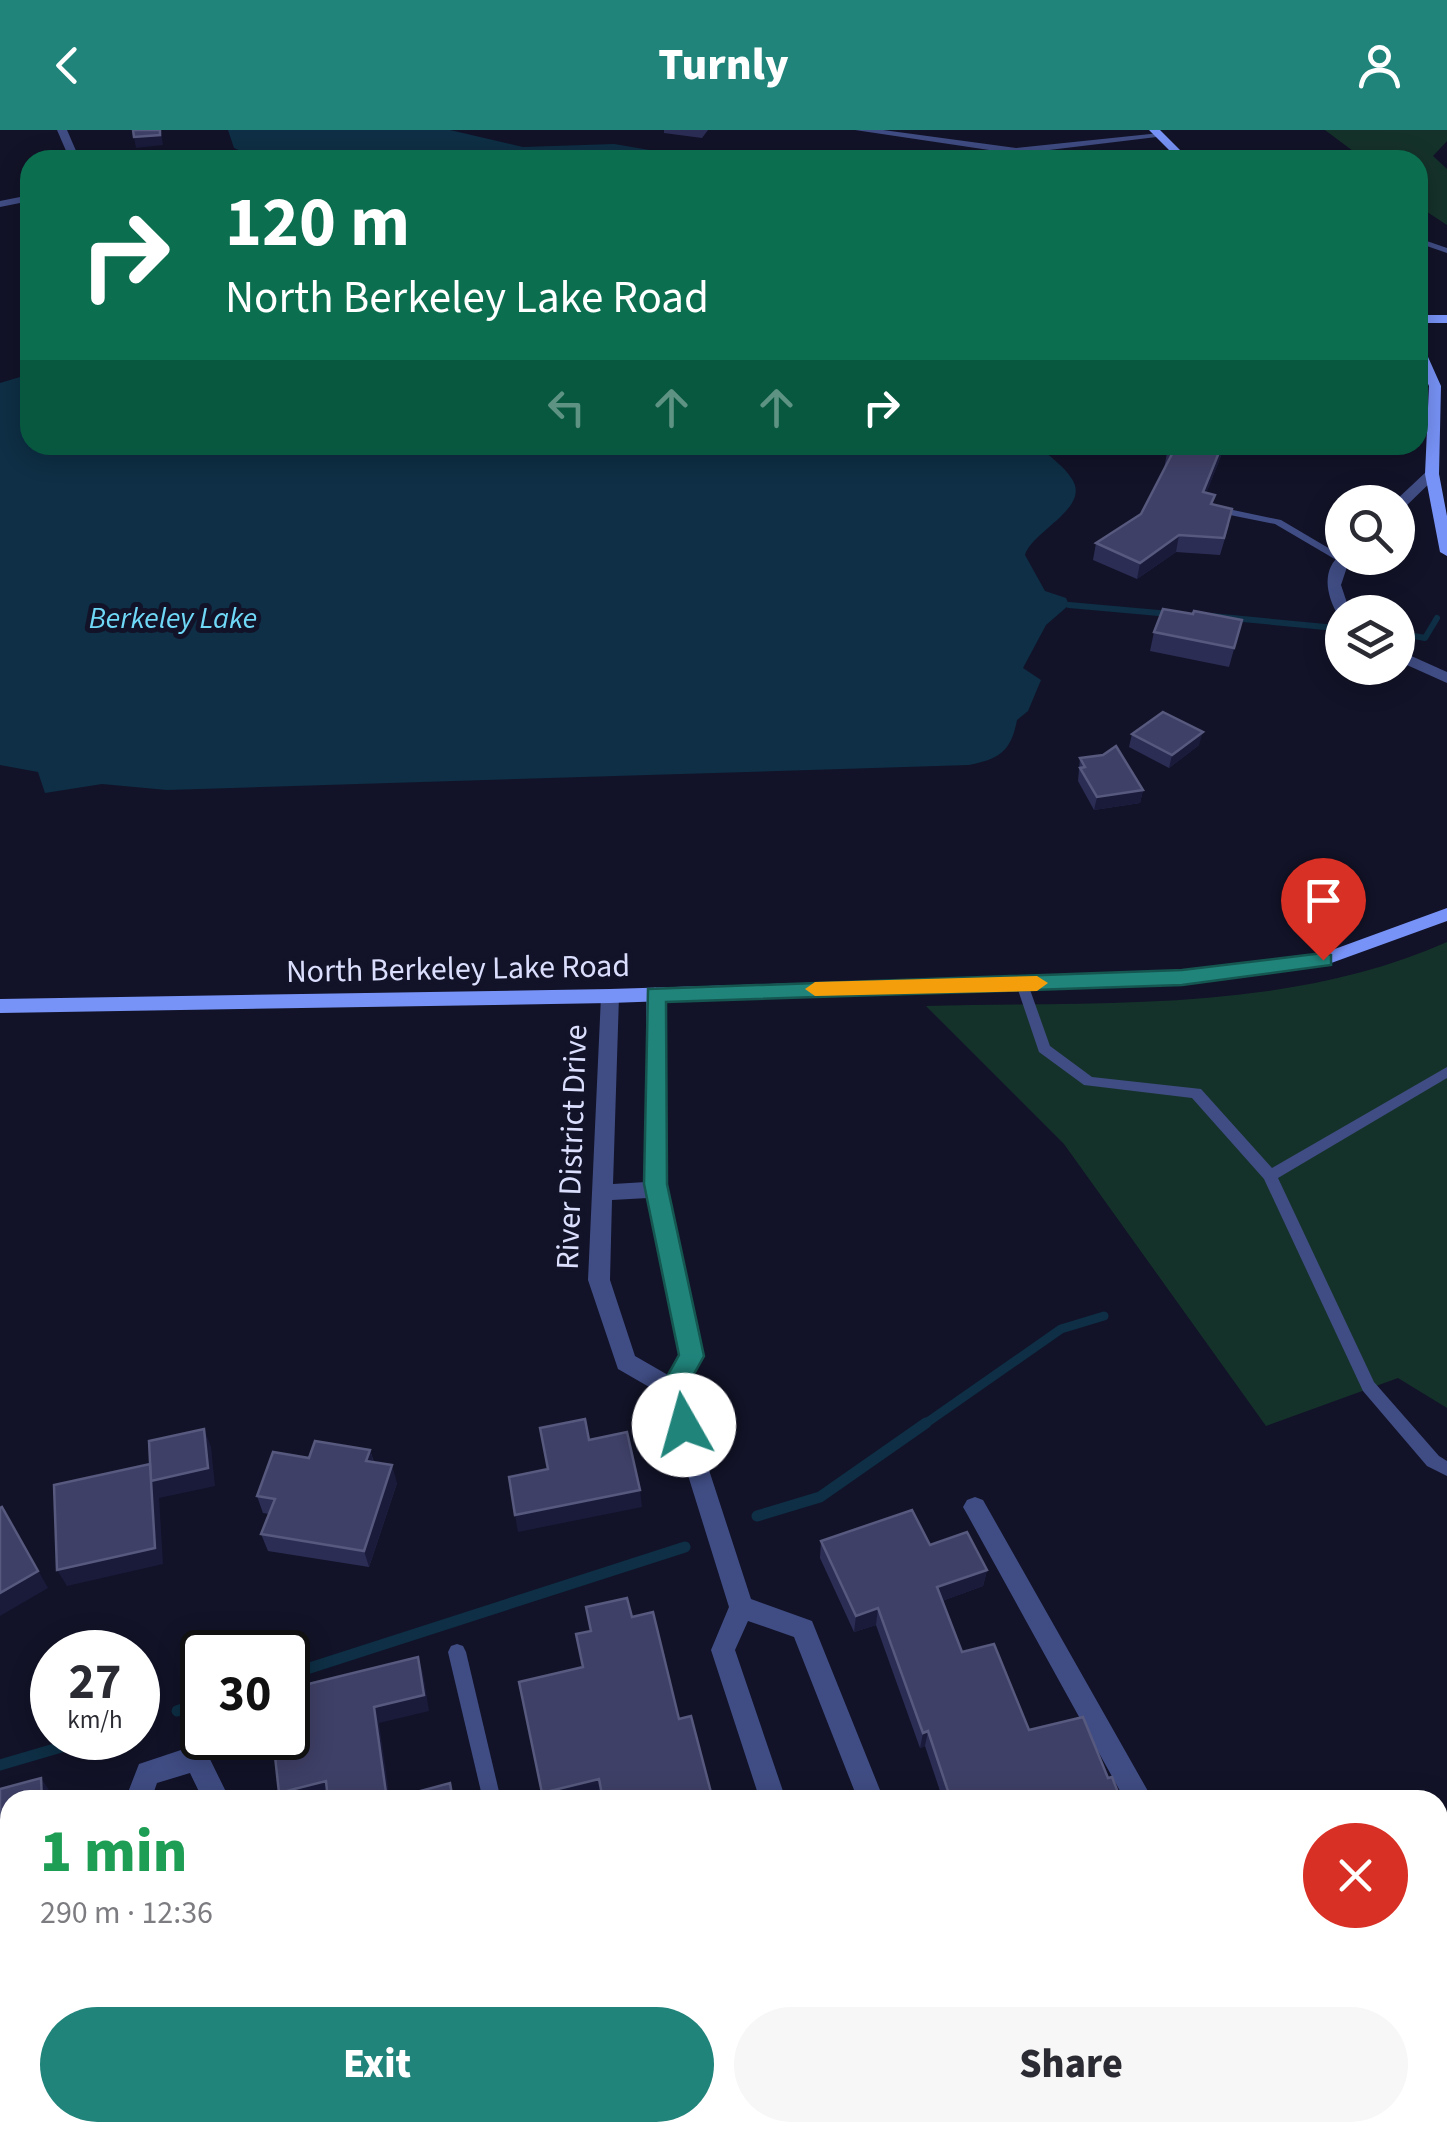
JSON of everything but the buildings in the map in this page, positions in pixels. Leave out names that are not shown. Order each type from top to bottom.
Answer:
[{"type":"street","points":[[860,130],[1009,150]]},
{"type":"street","points":[[1024,150],[1157,133]]},
{"type":"street","points":[[1428,370],[1435,386],[1432,474],[1447,552]]},
{"type":"street","points":[[1415,490],[1432,474]]},
{"type":"street","points":[[1415,663],[1447,678]]},
{"type":"street","name":"North Berkeley Lake Road","points":[[0,1006],[610,996],[1182,977],[1323,960],[1447,914]]},
{"type":"street","points":[[655,994],[656,1190],[691,1356],[672,1389],[742,1607],[723,1650],[770,1790]]},
{"type":"street","name":"River District Drive","points":[[610,996],[600,1280],[626,1362],[672,1389]]},
{"type":"street","points":[[603,1193],[656,1190]]},
{"type":"street","points":[[976,1507],[1134,1790]]},
{"type":"street","points":[[742,1607],[803,1629],[868,1790]]},
{"type":"street","points":[[142,1790],[148,1773],[196,1758],[212,1790]]},
{"type":"lane","points":[[1233,512],[1278,522],[1325,548]]},
{"type":"lane","points":[[1022,984],[1044,1049],[1089,1082],[1196,1093],[1270,1176],[1368,1386],[1433,1460],[1447,1469]]},
{"type":"lane","points":[[1270,1176],[1447,1072]]},
{"type":"lane","points":[[457,1652],[490,1790]]},
{"type":"green space","points":[[1325,130],[1447,130],[1447,141],[1433,156],[1447,169],[1447,225],[1428,213],[1428,150],[1352,150]]},
{"type":"green space","points":[[1447,942],[1447,1408],[1398,1378],[1266,1426],[1064,1144],[926,1006],[1124,1003],[1256,993],[1321,982],[1385,965]]},
{"type":"water","points":[[228,130],[450,130],[523,147],[614,144],[650,150],[238,150]]},
{"type":"water","name":"Berkeley Lake","points":[[20,377],[20,455],[1048,455],[1072,479],[1074,500],[1025,555],[1045,591],[1066,598],[1069,605],[1046,625],[1023,668],[1041,680],[1028,711],[1017,720],[1007,746],[989,760],[969,765],[167,790],[102,784],[45,793],[38,772],[0,765],[0,383]]},
{"type":"waterway","points":[[1069,605],[1170,614]]},
{"type":"waterway","points":[[1211,616],[1325,627]]},
{"type":"waterway","points":[[1415,636],[1425,638],[1437,618]]},
{"type":"waterway","points":[[922,1426],[1061,1329],[1104,1316]]},
{"type":"waterway","points":[[757,1516],[820,1497],[926,1423]]},
{"type":"waterway","points":[[310,1668],[685,1547]]},
{"type":"waterway","points":[[0,1765],[30,1756]]},
{"type":"slow traffic","points":[[815,989],[1037,983]]},
{"type":"route","points":[[684,1425],[672,1389],[691,1356],[656,1184],[655,994],[1182,977],[1323,960]]}]
